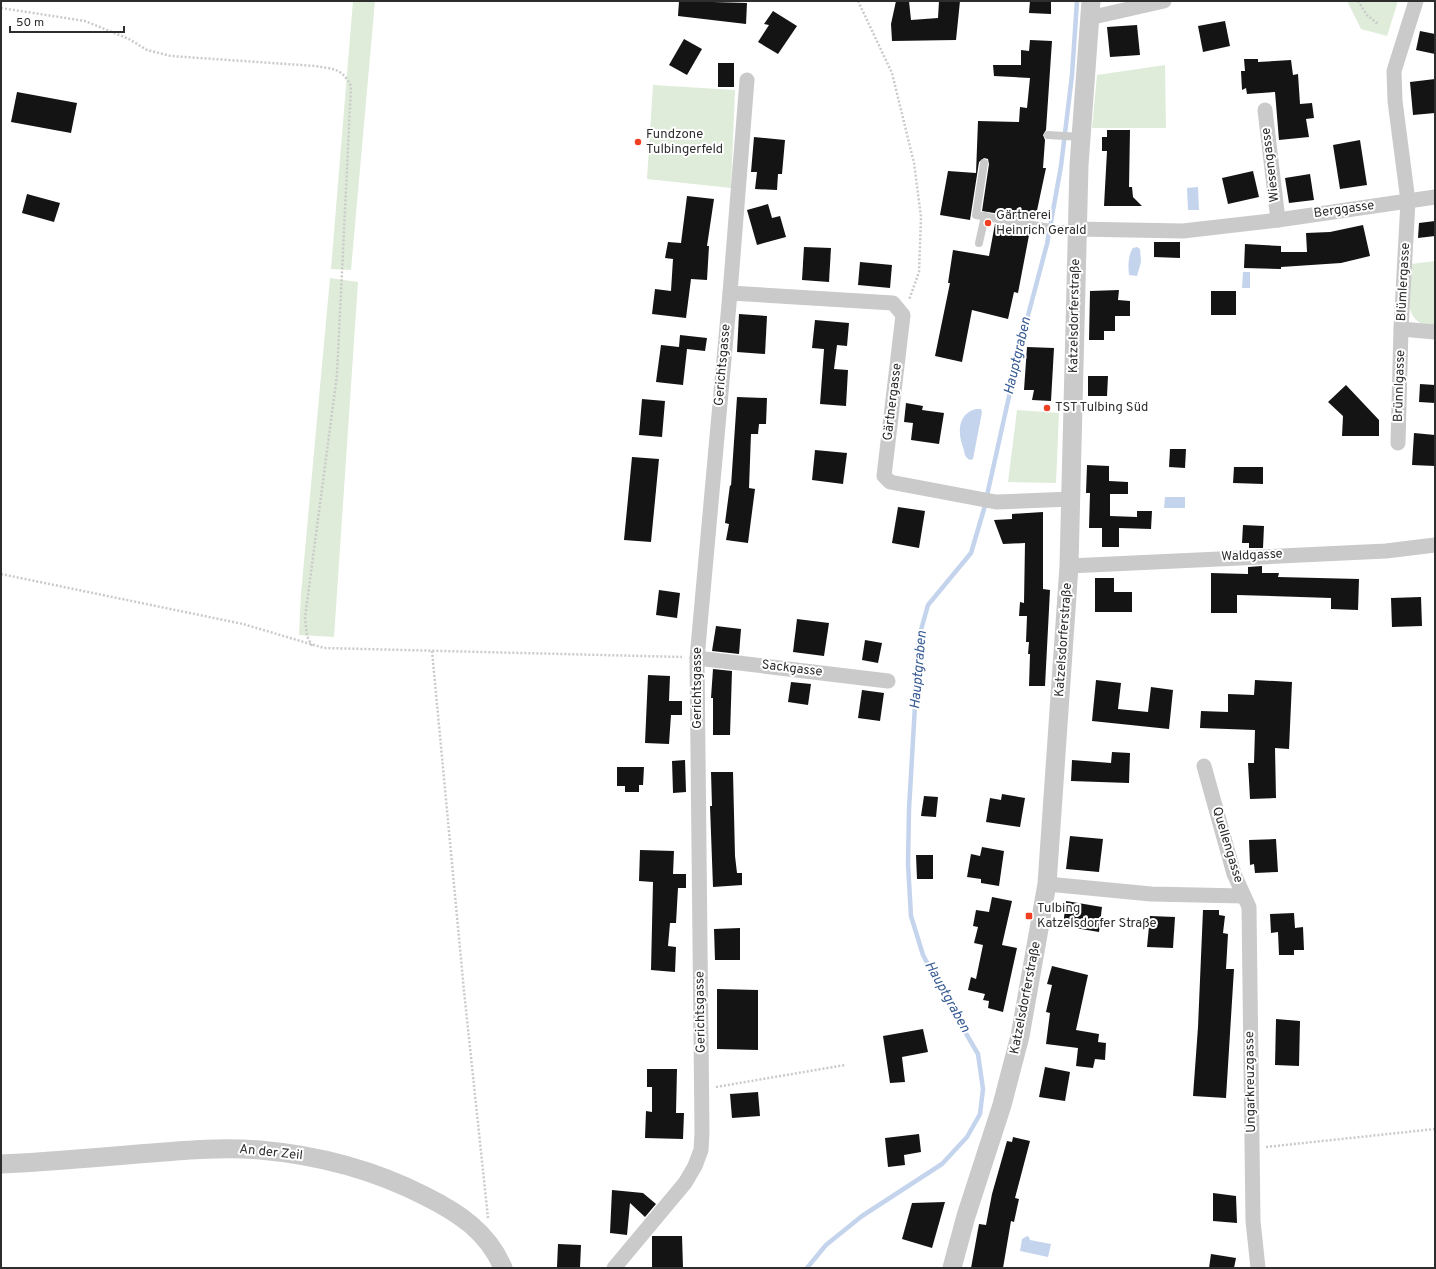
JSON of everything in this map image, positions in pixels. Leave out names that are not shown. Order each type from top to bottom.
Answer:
[{"type":"street","points":[[1090,10],[1164,1]]},
{"type":"street","points":[[1408,201],[1395,101],[1394,71],[1416,1]]},
{"type":"street","name":"Katzelsdorferstraße","points":[[952,1268],[966,1216],[1002,1104],[1020,1036],[1047,884],[1069,566],[1072,499],[1076,137],[1090,10]]},
{"type":"street","name":"Gerichtsgasse","points":[[614,1268],[685,1183],[695,1166],[701,1150],[702,1089],[697,658],[730,293],[747,80]]},
{"type":"street","name":"Wiesengasse","points":[[1265,110],[1278,220]]},
{"type":"street","name":"Berggasse","points":[[1076,230],[1183,231],[1278,220],[1435,197]]},
{"type":"street","name":"Blümlergasse","points":[[1408,201],[1402,329],[1435,332]]},
{"type":"street","points":[[730,293],[893,303],[903,316]]},
{"type":"street","name":"Gärtnergasse","points":[[903,316],[884,476],[890,482],[996,502],[1072,499]]},
{"type":"street","name":"Brünnlgasse","points":[[1398,443],[1402,329]]},
{"type":"street","name":"Waldgasse","points":[[1069,566],[1386,550],[1435,545]]},
{"type":"street","name":"Sackgasse","points":[[697,658],[888,681]]},
{"type":"street","name":"Quellengasse","points":[[1047,884],[1151,894],[1243,896],[1234,874],[1204,766]]},
{"type":"street","name":"Ungarkreuzgasse","points":[[1243,896],[1249,907],[1252,1221],[1258,1268]]},
{"type":"street","name":"An der Zeil","points":[[1,1164],[204,1149],[260,1150],[301,1155],[353,1167],[402,1184],[464,1219],[482,1233],[503,1268]]},
{"type":"lane","points":[[1048,135],[1076,137]]},
{"type":"lane","points":[[984,163],[976,215],[1056,229],[1076,230]]},
{"type":"lane","points":[[979,243],[985,216]]},
{"type":"path","points":[[858,1],[892,73],[914,163],[921,217],[919,272],[903,316]]},
{"type":"path","points":[[1358,1],[1367,15],[1378,24]]},
{"type":"path","points":[[1,8],[86,21],[129,39],[147,50],[171,56],[315,66],[334,69],[345,75],[351,86],[352,96],[337,375],[305,618],[306,632],[312,646]]},
{"type":"path","points":[[1,574],[243,624],[312,646],[342,649],[697,658]]},
{"type":"path","points":[[432,651],[474,1090],[488,1214],[487,1240]]},
{"type":"path","points":[[702,1089],[845,1065]]},
{"type":"path","points":[[1251,1149],[1435,1129]]},
{"type":"green space","points":[[353,1],[375,1],[351,270],[331,269]]},
{"type":"green space","points":[[1347,1],[1398,1],[1387,36],[1361,29]]},
{"type":"green space","points":[[1165,65],[1166,128],[1092,128],[1097,75]]},
{"type":"green space","points":[[653,85],[735,90],[731,188],[647,179]]},
{"type":"green space","points":[[1435,261],[1435,327],[1420,323],[1414,318],[1408,296],[1411,264]]},
{"type":"green space","points":[[330,278],[358,282],[334,637],[299,635],[301,594]]},
{"type":"green space","points":[[1017,410],[1059,413],[1056,483],[1008,482]]},
{"type":"water","points":[[1198,187],[1199,210],[1188,210],[1187,188]]},
{"type":"water","points":[[1137,247],[1140,249],[1141,262],[1137,276],[1129,275],[1129,257],[1133,248]]},
{"type":"water","points":[[1243,272],[1250,272],[1250,288],[1242,288]]},
{"type":"water","points":[[976,409],[981,409],[982,412],[973,459],[970,460],[966,456],[961,442],[960,425],[965,415]]},
{"type":"water","points":[[1165,497],[1185,497],[1185,508],[1164,508]]},
{"type":"water","points":[[1027,1236],[1030,1240],[1051,1244],[1048,1257],[1020,1251],[1022,1239]]},
{"type":"building","points":[[679,1],[747,3],[746,24],[678,16]]},
{"type":"building","points":[[896,1],[909,1],[911,20],[938,18],[939,1],[960,1],[956,40],[892,41],[891,24]]},
{"type":"building","points":[[1030,1],[1051,1],[1051,14],[1029,13]]},
{"type":"building","points":[[773,11],[797,26],[778,54],[758,42],[769,25],[764,24]]},
{"type":"building","points":[[1225,21],[1230,46],[1203,52],[1198,26]]},
{"type":"building","points":[[1137,25],[1140,55],[1110,57],[1107,27]]},
{"type":"building","points":[[1420,31],[1435,34],[1435,54],[1416,50]]},
{"type":"building","points":[[684,39],[702,49],[687,75],[669,65]]},
{"type":"building","points":[[1030,40],[1052,41],[1046,130],[1043,135],[1045,140],[1043,168],[1046,168],[1035,220],[982,211],[989,164],[988,159],[984,158],[979,162],[970,220],[940,215],[948,171],[976,173],[978,121],[1019,122],[1020,107],[1027,108],[1030,78],[994,76],[993,65],[1021,65],[1021,50],[1029,51]]},
{"type":"building","points":[[1244,59],[1258,59],[1258,62],[1291,60],[1293,75],[1298,74],[1300,104],[1312,103],[1314,118],[1306,119],[1309,137],[1279,140],[1275,92],[1247,94],[1246,88],[1242,90],[1241,71],[1245,71]]},
{"type":"building","points":[[718,63],[734,63],[734,87],[718,87]]},
{"type":"building","points":[[1435,79],[1435,113],[1413,115],[1410,82]]},
{"type":"building","points":[[17,92],[77,103],[71,133],[11,122]]},
{"type":"building","points":[[1107,130],[1130,130],[1129,187],[1132,187],[1133,197],[1142,206],[1104,206],[1107,151],[1102,151],[1102,137],[1107,137]]},
{"type":"building","points":[[754,137],[785,140],[782,174],[778,174],[777,190],[755,189],[757,172],[751,172]]},
{"type":"building","points":[[1360,140],[1367,185],[1340,189],[1333,145]]},
{"type":"building","points":[[1253,171],[1259,197],[1228,204],[1222,178]]},
{"type":"building","points":[[1310,174],[1314,200],[1289,203],[1285,178]]},
{"type":"building","points":[[27,194],[60,203],[54,222],[22,213]]},
{"type":"building","points":[[687,196],[714,199],[707,246],[709,246],[707,280],[691,279],[686,318],[652,314],[655,289],[671,291],[673,259],[665,258],[668,242],[681,243]]},
{"type":"building","points":[[768,204],[772,218],[780,216],[786,237],[757,245],[747,210]]},
{"type":"building","points":[[1435,221],[1435,236],[1418,238],[1419,223]]},
{"type":"building","points":[[995,224],[1030,230],[1018,293],[1014,292],[1008,319],[972,310],[962,362],[935,356],[950,283],[948,283],[953,250],[989,256]]},
{"type":"building","points":[[1363,225],[1370,256],[1341,263],[1281,267],[1281,269],[1244,268],[1245,244],[1281,246],[1281,252],[1307,252],[1306,233],[1330,232]]},
{"type":"building","points":[[1154,242],[1180,242],[1180,258],[1154,257]]},
{"type":"building","points":[[804,247],[831,248],[829,282],[802,280]]},
{"type":"building","points":[[860,262],[892,265],[890,288],[858,285]]},
{"type":"building","points":[[1119,290],[1118,300],[1130,301],[1130,316],[1115,316],[1115,331],[1104,331],[1104,340],[1089,340],[1090,291]]},
{"type":"building","points":[[1211,291],[1236,291],[1236,315],[1211,315]]},
{"type":"building","points":[[739,314],[767,316],[765,354],[737,352]]},
{"type":"building","points":[[815,320],[849,323],[847,346],[837,345],[834,369],[848,370],[846,406],[820,404],[824,349],[812,348]]},
{"type":"building","points":[[680,335],[707,338],[705,351],[687,349],[683,385],[656,382],[661,345],[679,347]]},
{"type":"building","points":[[1027,347],[1054,348],[1051,401],[1032,400],[1034,390],[1024,390]]},
{"type":"building","points":[[1088,376],[1108,376],[1107,396],[1088,396]]},
{"type":"building","points":[[1420,384],[1435,385],[1435,403],[1419,402]]},
{"type":"building","points":[[1346,385],[1379,420],[1379,436],[1342,436],[1343,416],[1328,402]]},
{"type":"building","points":[[737,397],[767,398],[766,424],[759,424],[758,434],[751,434],[749,488],[755,489],[748,543],[726,540],[729,524],[725,523],[730,485],[731,486]]},
{"type":"building","points":[[642,399],[665,401],[662,437],[639,435]]},
{"type":"building","points":[[906,403],[923,406],[922,410],[944,413],[939,444],[911,440],[913,423],[904,422]]},
{"type":"building","points":[[1414,433],[1435,435],[1435,466],[1412,465]]},
{"type":"building","points":[[1170,449],[1186,449],[1185,468],[1169,467]]},
{"type":"building","points":[[815,450],[847,453],[843,484],[812,480]]},
{"type":"building","points":[[632,457],[659,459],[651,542],[624,540]]},
{"type":"building","points":[[1087,465],[1109,466],[1109,481],[1128,482],[1128,494],[1110,494],[1110,516],[1137,517],[1137,511],[1152,511],[1151,529],[1119,528],[1119,547],[1102,547],[1102,528],[1089,528],[1090,493],[1086,493]]},
{"type":"building","points":[[1234,467],[1263,467],[1263,484],[1233,483]]},
{"type":"building","points":[[898,507],[925,511],[919,548],[892,543]]},
{"type":"building","points":[[1043,512],[1043,589],[1050,590],[1045,686],[1029,686],[1030,654],[1028,654],[1029,642],[1026,642],[1027,616],[1019,616],[1020,602],[1024,603],[1025,543],[1003,544],[994,520],[1012,519],[1012,514]]},
{"type":"building","points":[[1243,525],[1264,526],[1263,548],[1249,548],[1249,543],[1242,543]]},
{"type":"building","points":[[1262,566],[1262,573],[1279,573],[1278,577],[1359,579],[1358,610],[1331,609],[1331,598],[1237,595],[1237,613],[1211,613],[1211,573],[1248,574],[1248,567]]},
{"type":"building","points":[[1095,578],[1114,578],[1114,592],[1132,592],[1132,612],[1095,612]]},
{"type":"building","points":[[659,590],[680,593],[677,618],[656,615]]},
{"type":"building","points":[[1421,597],[1422,626],[1392,627],[1391,598]]},
{"type":"building","points":[[797,619],[829,623],[824,656],[793,652]]},
{"type":"building","points":[[716,626],[741,629],[739,654],[712,651]]},
{"type":"building","points":[[865,640],[882,643],[878,663],[862,660]]},
{"type":"building","points":[[713,669],[732,671],[730,735],[713,735],[713,698],[711,698]]},
{"type":"building","points":[[648,675],[670,676],[669,701],[682,701],[682,715],[671,715],[669,744],[645,743]]},
{"type":"building","points":[[1096,680],[1121,683],[1118,709],[1148,712],[1151,687],[1173,690],[1169,729],[1092,721]]},
{"type":"building","points":[[1255,680],[1292,682],[1289,749],[1275,748],[1276,798],[1250,799],[1248,763],[1254,763],[1255,730],[1200,728],[1201,711],[1228,712],[1228,694],[1254,695]]},
{"type":"building","points":[[791,682],[811,684],[808,705],[788,702]]},
{"type":"building","points":[[862,690],[884,693],[880,721],[858,718]]},
{"type":"building","points":[[1112,752],[1130,753],[1129,783],[1071,781],[1072,760],[1111,763]]},
{"type":"building","points":[[685,760],[686,792],[673,793],[672,761]]},
{"type":"building","points":[[617,767],[644,767],[643,785],[639,785],[639,792],[625,792],[625,786],[617,786]]},
{"type":"building","points":[[711,772],[733,772],[735,856],[737,873],[742,873],[742,885],[713,887],[710,806],[712,806]]},
{"type":"building","points":[[1002,794],[1025,798],[1020,827],[986,822],[990,798],[1001,800]]},
{"type":"building","points":[[924,796],[938,797],[936,817],[921,816]]},
{"type":"building","points":[[1070,836],[1103,839],[1099,872],[1066,869]]},
{"type":"building","points":[[1276,839],[1278,872],[1255,873],[1254,864],[1250,865],[1249,840]]},
{"type":"building","points":[[982,847],[1004,851],[999,886],[981,883],[981,879],[967,877],[971,854],[980,856]]},
{"type":"building","points":[[640,850],[674,851],[673,874],[686,874],[686,888],[678,888],[676,923],[670,923],[668,946],[676,947],[675,972],[651,970],[653,882],[639,881]]},
{"type":"building","points":[[916,855],[933,855],[933,879],[917,879]]},
{"type":"building","points":[[992,897],[1012,901],[1002,945],[1017,948],[1003,1012],[988,1008],[989,1001],[983,1000],[985,994],[968,990],[971,977],[976,979],[983,945],[974,943],[978,927],[973,926],[976,910],[989,912]]},
{"type":"building","points":[[1066,901],[1102,907],[1099,932],[1063,926]]},
{"type":"building","points":[[1203,910],[1219,910],[1219,915],[1225,916],[1223,933],[1228,934],[1226,969],[1234,969],[1226,1098],[1193,1096],[1198,1027]]},
{"type":"building","points":[[1294,913],[1295,928],[1303,927],[1304,950],[1294,950],[1294,955],[1279,955],[1278,932],[1271,933],[1270,914]]},
{"type":"building","points":[[1150,916],[1175,917],[1173,948],[1147,947]]},
{"type":"building","points":[[740,928],[740,960],[715,960],[714,929]]},
{"type":"building","points":[[1052,966],[1088,975],[1076,1030],[1099,1034],[1098,1042],[1106,1043],[1105,1060],[1095,1059],[1093,1068],[1076,1066],[1078,1048],[1046,1044],[1050,1013],[1046,1012],[1052,985],[1047,984]]},
{"type":"building","points":[[717,989],[758,990],[758,1050],[717,1049]]},
{"type":"building","points":[[1276,1019],[1300,1021],[1299,1066],[1275,1065]]},
{"type":"building","points":[[923,1029],[928,1052],[902,1057],[905,1082],[890,1083],[883,1036]]},
{"type":"building","points":[[1045,1067],[1070,1072],[1065,1101],[1039,1097]]},
{"type":"building","points":[[647,1069],[677,1069],[676,1113],[684,1113],[683,1139],[645,1138],[646,1111],[652,1112],[652,1087],[647,1087]]},
{"type":"building","points":[[758,1092],[760,1116],[732,1118],[730,1094]]},
{"type":"building","points":[[919,1134],[921,1152],[904,1155],[905,1165],[888,1167],[885,1138]]},
{"type":"building","points":[[1013,1137],[1030,1141],[1015,1198],[1019,1199],[1014,1222],[1011,1221],[1003,1268],[971,1268],[979,1224],[986,1225],[992,1194],[1007,1141],[1012,1142]]},
{"type":"building","points":[[612,1190],[643,1193],[656,1204],[645,1217],[630,1203],[627,1235],[610,1233]]},
{"type":"building","points":[[1213,1193],[1236,1196],[1237,1223],[1213,1221]]},
{"type":"building","points":[[945,1202],[932,1248],[902,1239],[912,1203]]},
{"type":"building","points":[[652,1236],[682,1236],[683,1268],[652,1268]]},
{"type":"building","points":[[558,1244],[581,1245],[580,1268],[557,1267]]},
{"type":"building","points":[[1211,1254],[1236,1258],[1234,1268],[1209,1268]]},
{"type":"waterway","name":"Hauptgraben","points":[[807,1268],[826,1245],[862,1216],[942,1164],[967,1137],[980,1114],[983,1089],[978,1054],[946,999],[923,955],[911,916],[908,864],[909,809],[919,637],[928,605],[971,553],[984,509],[1022,338],[1047,244],[1061,166],[1072,75],[1077,1]]},
{"type":"place","name":"Fundzone Tulbingerfeld","points":[[638,142]]},
{"type":"place","name":"Gärtnerei Heinrich Gerald","points":[[988,223]]},
{"type":"place","name":"TST Tulbing Süd","points":[[1047,408]]},
{"type":"place","name":"Tulbing Katzelsdorfer Straße","points":[[1029,916]]}]
